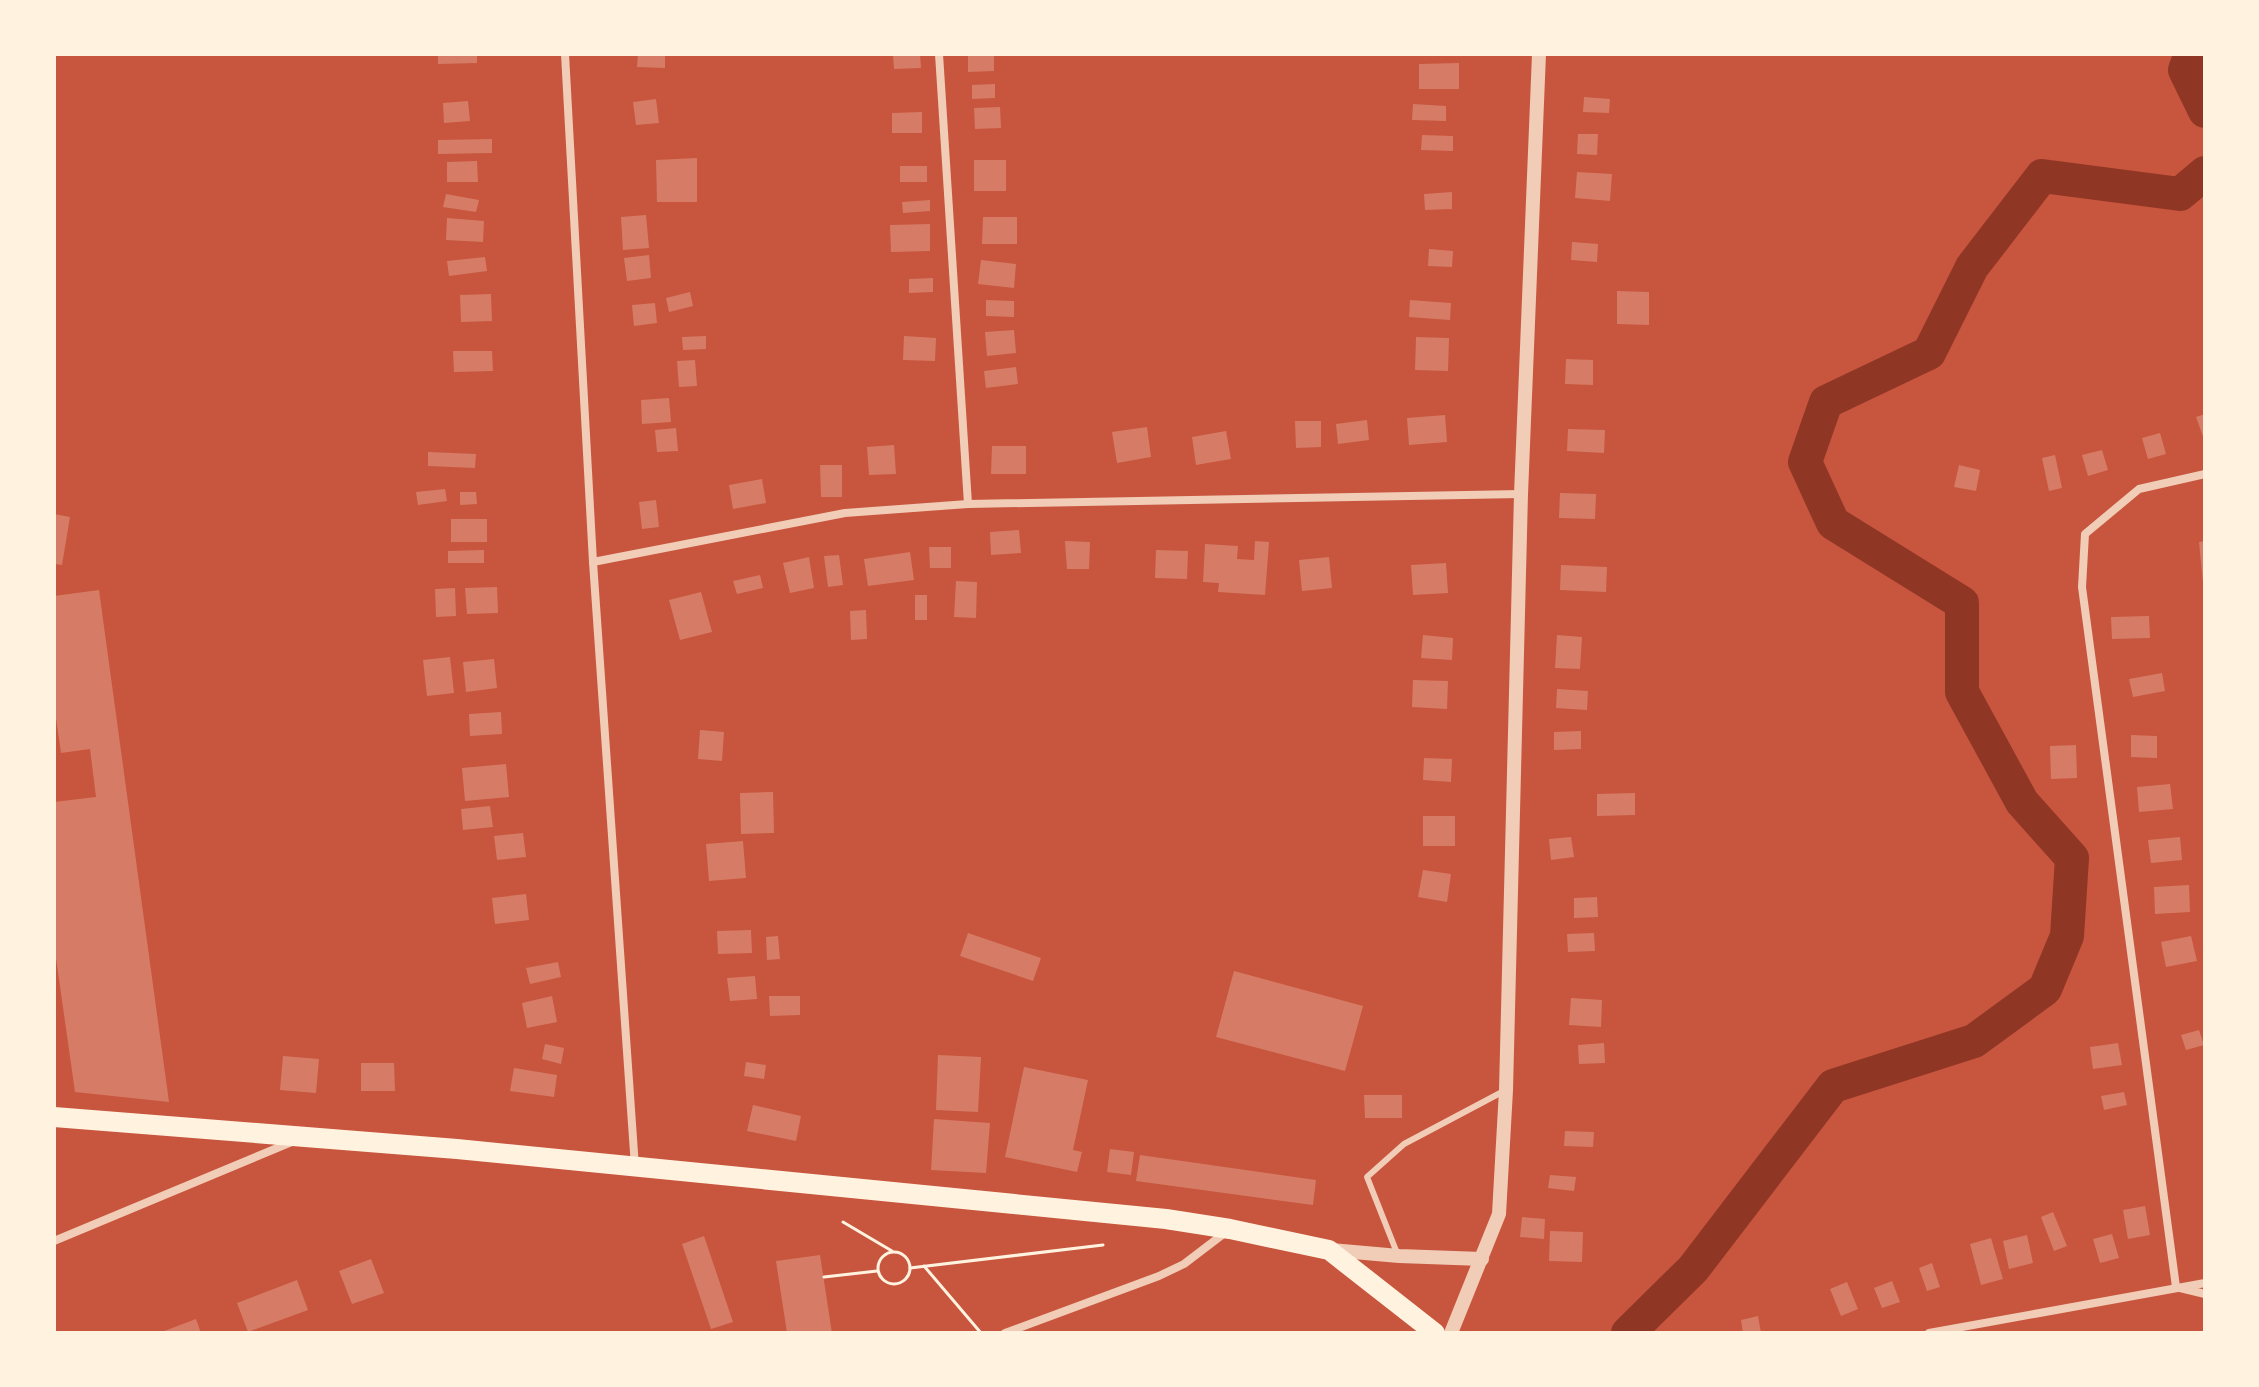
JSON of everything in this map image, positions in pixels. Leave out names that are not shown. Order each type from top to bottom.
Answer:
[{"type":"main road","points":[[54,1117],[457,1149],[1166,1219],[1230,1229],[1329,1250],[1435,1333]]},
{"type":"street","points":[[565,54],[593,562],[635,1167]]},
{"type":"street","points":[[939,54],[968,504]]},
{"type":"street","points":[[1451,1333],[1499,1214],[1506,1090],[1521,494],[1539,54]]},
{"type":"street","points":[[2176,1287],[2082,587],[2085,534],[2139,489],[2205,474]]},
{"type":"street","points":[[593,562],[845,513],[968,504],[1521,494]]},
{"type":"street","points":[[54,1241],[306,1136]]},
{"type":"street","points":[[1005,1333],[1159,1276],[1184,1264],[1230,1229]]},
{"type":"street","points":[[1329,1250],[1482,1259]]},
{"type":"street","points":[[1929,1333],[2205,1283]]},
{"type":"street","points":[[2176,1287],[2205,1294]]},
{"type":"lane","points":[[1399,1256],[1367,1177],[1404,1144],[1506,1090]]},
{"type":"path","points":[[843,1222],[907,1257],[910,1268],[907,1278],[893,1284],[883,1280],[877,1271],[882,1256],[892,1251]]},
{"type":"path","points":[[910,1268],[1103,1245]]},
{"type":"path","points":[[924,1266],[981,1333]]},
{"type":"path","points":[[824,1277],[877,1271]]},
{"type":"building","points":[[438,54],[477,54],[477,63],[438,64]]},
{"type":"building","points":[[638,54],[665,54],[665,68],[637,67]]},
{"type":"building","points":[[920,54],[921,68],[894,69],[893,55]]},
{"type":"building","points":[[968,54],[994,54],[994,71],[968,72]]},
{"type":"building","points":[[1459,63],[1459,89],[1419,89],[1419,64]]},
{"type":"building","points":[[995,84],[995,98],[972,99],[972,85]]},
{"type":"building","points":[[1584,97],[1610,99],[1609,113],[1583,112]]},
{"type":"building","points":[[656,99],[659,123],[636,125],[633,102]]},
{"type":"building","points":[[468,101],[470,121],[444,123],[443,103]]},
{"type":"building","points":[[1413,104],[1446,106],[1446,121],[1412,120]]},
{"type":"building","points":[[1000,107],[1001,128],[975,129],[974,108]]},
{"type":"building","points":[[922,112],[922,133],[892,133],[892,113]]},
{"type":"building","points":[[1578,134],[1598,134],[1597,155],[1577,154]]},
{"type":"building","points":[[1422,135],[1453,136],[1453,151],[1421,150]]},
{"type":"building","points":[[492,139],[492,153],[438,154],[438,140]]},
{"type":"building","points":[[697,158],[697,202],[657,202],[656,160]]},
{"type":"building","points":[[974,160],[1006,160],[1006,191],[974,191]]},
{"type":"building","points":[[477,161],[478,182],[447,182],[447,162]]},
{"type":"building","points":[[900,166],[927,166],[927,182],[900,182]]},
{"type":"building","points":[[1577,172],[1612,174],[1610,201],[1575,198]]},
{"type":"building","points":[[1452,192],[1452,209],[1425,210],[1424,194]]},
{"type":"building","points":[[446,194],[479,200],[476,212],[443,207]]},
{"type":"building","points":[[930,200],[930,211],[903,213],[902,202]]},
{"type":"building","points":[[646,215],[649,248],[623,250],[621,217]]},
{"type":"building","points":[[983,217],[1017,217],[1017,244],[982,244]]},
{"type":"building","points":[[447,218],[484,221],[483,242],[446,240]]},
{"type":"building","points":[[930,224],[930,251],[891,252],[890,225]]},
{"type":"building","points":[[1572,242],[1598,244],[1597,262],[1571,260]]},
{"type":"building","points":[[1429,249],[1453,251],[1452,267],[1428,266]]},
{"type":"building","points":[[649,255],[651,278],[627,281],[624,258]]},
{"type":"building","points":[[485,257],[487,271],[449,276],[447,261]]},
{"type":"building","points":[[981,260],[1016,264],[1014,288],[978,284]]},
{"type":"building","points":[[933,278],[933,292],[909,293],[909,279]]},
{"type":"building","points":[[1617,291],[1649,292],[1649,325],[1617,324]]},
{"type":"building","points":[[690,292],[693,306],[669,312],[666,298]]},
{"type":"building","points":[[491,294],[492,321],[461,322],[460,295]]},
{"type":"building","points":[[986,300],[1014,301],[1014,317],[986,316]]},
{"type":"building","points":[[1410,300],[1451,303],[1450,320],[1409,317]]},
{"type":"building","points":[[655,303],[657,323],[634,326],[632,305]]},
{"type":"building","points":[[1014,330],[1016,353],[987,356],[985,332]]},
{"type":"building","points":[[706,336],[706,349],[683,350],[682,337]]},
{"type":"building","points":[[904,336],[936,338],[935,361],[903,360]]},
{"type":"building","points":[[1416,337],[1449,338],[1448,371],[1415,370]]},
{"type":"building","points":[[453,351],[492,351],[493,371],[454,372]]},
{"type":"building","points":[[1566,359],[1593,360],[1593,385],[1565,384]]},
{"type":"building","points":[[695,360],[697,386],[679,387],[677,361]]},
{"type":"building","points":[[1016,367],[1018,384],[986,388],[984,371]]},
{"type":"building","points":[[669,398],[671,422],[642,424],[641,400]]},
{"type":"building","points":[[2205,414],[2205,442],[2196,417]]},
{"type":"building","points":[[1445,415],[1447,442],[1409,445],[1407,418]]},
{"type":"building","points":[[1367,420],[1369,440],[1338,444],[1336,424]]},
{"type":"building","points":[[1295,421],[1321,421],[1321,447],[1296,448]]},
{"type":"building","points":[[1147,427],[1151,457],[1117,463],[1112,432]]},
{"type":"building","points":[[676,428],[678,451],[657,452],[655,430]]},
{"type":"building","points":[[1568,429],[1605,430],[1604,453],[1567,451]]},
{"type":"building","points":[[1226,431],[1231,459],[1196,465],[1192,437]]},
{"type":"building","points":[[2160,433],[2166,454],[2148,459],[2142,438]]},
{"type":"building","points":[[894,445],[896,474],[869,475],[867,447]]},
{"type":"building","points":[[992,446],[1026,446],[1026,474],[991,474]]},
{"type":"building","points":[[2102,450],[2108,470],[2088,476],[2082,455]]},
{"type":"building","points":[[428,452],[476,454],[475,468],[428,466]]},
{"type":"building","points":[[2055,455],[2062,488],[2049,491],[2042,458]]},
{"type":"building","points":[[820,465],[842,465],[842,497],[821,497]]},
{"type":"building","points":[[1959,465],[1980,470],[1976,491],[1954,487]]},
{"type":"building","points":[[762,479],[766,503],[733,509],[729,485]]},
{"type":"building","points":[[445,489],[447,501],[418,505],[416,492]]},
{"type":"building","points":[[460,492],[476,492],[477,504],[460,505]]},
{"type":"building","points":[[1560,493],[1596,494],[1595,519],[1559,518]]},
{"type":"building","points":[[656,500],[659,527],[642,529],[639,502]]},
{"type":"building","points":[[54,514],[70,517],[62,565],[54,564]]},
{"type":"building","points":[[451,519],[487,519],[487,542],[451,542]]},
{"type":"building","points":[[1019,530],[1021,553],[991,555],[990,532]]},
{"type":"building","points":[[1065,541],[1090,542],[1089,569],[1067,569]]},
{"type":"building","points":[[1255,541],[1269,542],[1265,595],[1218,592],[1219,583],[1203,582],[1205,544],[1238,546],[1237,559],[1254,560]]},
{"type":"building","points":[[2205,541],[2205,583],[2203,583],[2199,542]]},
{"type":"building","points":[[929,547],[951,547],[951,568],[930,568]]},
{"type":"building","points":[[484,550],[484,563],[448,563],[448,551]]},
{"type":"building","points":[[1156,550],[1188,551],[1187,579],[1155,578]]},
{"type":"building","points":[[910,552],[914,580],[868,586],[864,559]]},
{"type":"building","points":[[839,555],[843,585],[828,587],[824,556]]},
{"type":"building","points":[[809,557],[814,588],[790,593],[783,563]]},
{"type":"building","points":[[1329,557],[1332,588],[1302,591],[1299,560]]},
{"type":"building","points":[[1446,563],[1448,593],[1413,595],[1411,565]]},
{"type":"building","points":[[1561,565],[1607,567],[1606,592],[1560,590]]},
{"type":"building","points":[[760,575],[763,588],[737,594],[733,581]]},
{"type":"building","points":[[956,581],[977,582],[976,618],[954,617]]},
{"type":"building","points":[[497,587],[498,613],[467,614],[465,588]]},
{"type":"building","points":[[455,588],[456,616],[436,617],[435,589]]},
{"type":"building","points":[[99,590],[169,1102],[75,1092],[54,944],[54,802],[96,797],[90,749],[61,753],[54,704],[54,596]]},
{"type":"building","points":[[701,592],[712,632],[680,640],[669,600]]},
{"type":"building","points":[[915,595],[927,595],[927,620],[915,620]]},
{"type":"building","points":[[866,610],[867,639],[851,640],[850,611]]},
{"type":"building","points":[[2149,616],[2150,638],[2112,639],[2111,617]]},
{"type":"building","points":[[1423,635],[1453,638],[1452,660],[1421,658]]},
{"type":"building","points":[[1557,635],[1582,637],[1580,669],[1555,668]]},
{"type":"building","points":[[450,657],[454,693],[427,696],[423,660]]},
{"type":"building","points":[[494,659],[497,688],[466,692],[463,662]]},
{"type":"building","points":[[2162,673],[2165,691],[2133,697],[2129,679]]},
{"type":"building","points":[[1413,680],[1448,681],[1447,709],[1412,707]]},
{"type":"building","points":[[1557,689],[1588,691],[1587,710],[1556,708]]},
{"type":"building","points":[[501,712],[502,734],[470,736],[469,714]]},
{"type":"building","points":[[700,730],[724,732],[722,761],[698,759]]},
{"type":"building","points":[[1581,731],[1581,749],[1554,750],[1554,732]]},
{"type":"building","points":[[2131,735],[2157,736],[2157,758],[2131,757]]},
{"type":"building","points":[[2076,745],[2077,778],[2051,779],[2050,746]]},
{"type":"building","points":[[1424,758],[1452,759],[1451,782],[1423,780]]},
{"type":"building","points":[[506,764],[509,797],[465,801],[462,768]]},
{"type":"building","points":[[2170,784],[2173,809],[2139,812],[2137,787]]},
{"type":"building","points":[[773,792],[774,833],[741,834],[740,793]]},
{"type":"building","points":[[1635,793],[1635,815],[1597,816],[1597,794]]},
{"type":"building","points":[[490,806],[493,827],[463,830],[461,809]]},
{"type":"building","points":[[1423,816],[1455,816],[1455,846],[1423,846]]},
{"type":"building","points":[[523,833],[526,857],[497,860],[494,836]]},
{"type":"building","points":[[1571,837],[1574,857],[1551,860],[1549,839]]},
{"type":"building","points":[[2180,837],[2182,860],[2151,863],[2148,840]]},
{"type":"building","points":[[743,841],[746,878],[709,881],[706,844]]},
{"type":"building","points":[[1423,870],[1451,874],[1447,902],[1418,897]]},
{"type":"building","points":[[2189,885],[2190,912],[2155,914],[2154,887]]},
{"type":"building","points":[[526,894],[529,920],[495,924],[492,898]]},
{"type":"building","points":[[1597,897],[1598,917],[1574,918],[1574,898]]},
{"type":"building","points":[[751,930],[752,953],[718,954],[717,931]]},
{"type":"building","points":[[968,933],[1041,958],[1033,981],[960,956]]},
{"type":"building","points":[[1594,933],[1595,951],[1568,952],[1567,934]]},
{"type":"building","points":[[778,936],[780,959],[767,960],[766,937]]},
{"type":"building","points":[[2191,936],[2197,961],[2166,967],[2161,942]]},
{"type":"building","points":[[558,962],[561,977],[530,984],[526,968]]},
{"type":"building","points":[[1234,971],[1363,1006],[1345,1071],[1216,1037]]},
{"type":"building","points":[[755,976],[757,999],[730,1001],[727,978]]},
{"type":"building","points":[[552,996],[557,1022],[527,1028],[522,1003]]},
{"type":"building","points":[[769,996],[800,996],[800,1015],[770,1016]]},
{"type":"building","points":[[1571,998],[1602,1000],[1601,1027],[1569,1025]]},
{"type":"building","points":[[2199,1030],[2204,1045],[2186,1050],[2181,1035]]},
{"type":"building","points":[[1604,1043],[1605,1063],[1579,1064],[1578,1045]]},
{"type":"building","points":[[2118,1043],[2122,1065],[2093,1069],[2090,1047]]},
{"type":"building","points":[[545,1044],[564,1048],[561,1064],[542,1059]]},
{"type":"building","points":[[938,1055],[981,1057],[978,1112],[936,1110]]},
{"type":"building","points":[[283,1056],[319,1059],[316,1093],[280,1090]]},
{"type":"building","points":[[746,1062],[766,1065],[764,1079],[744,1076]]},
{"type":"building","points":[[361,1063],[394,1063],[395,1091],[361,1091]]},
{"type":"building","points":[[1024,1067],[1088,1080],[1073,1150],[1082,1152],[1077,1172],[1005,1157]]},
{"type":"building","points":[[514,1068],[557,1075],[554,1097],[510,1091]]},
{"type":"building","points":[[2124,1092],[2127,1105],[2104,1110],[2101,1096]]},
{"type":"building","points":[[1364,1095],[1402,1095],[1402,1118],[1365,1118]]},
{"type":"building","points":[[753,1105],[801,1116],[796,1141],[747,1131]]},
{"type":"building","points":[[934,1119],[990,1123],[986,1173],[931,1170]]},
{"type":"building","points":[[1565,1131],[1594,1132],[1593,1147],[1564,1146]]},
{"type":"building","points":[[1110,1149],[1134,1152],[1131,1175],[1107,1172]]},
{"type":"building","points":[[1140,1155],[1316,1180],[1313,1205],[1136,1181]]},
{"type":"building","points":[[1550,1175],[1576,1177],[1574,1191],[1548,1188]]},
{"type":"building","points":[[2145,1206],[2150,1235],[2128,1239],[2123,1210]]},
{"type":"building","points":[[2053,1212],[2067,1246],[2054,1251],[2041,1217]]},
{"type":"building","points":[[1522,1217],[1545,1219],[1544,1239],[1520,1237]]},
{"type":"building","points":[[1550,1231],[1583,1232],[1582,1262],[1549,1261]]},
{"type":"building","points":[[2112,1234],[2119,1258],[2100,1263],[2093,1239]]},
{"type":"building","points":[[2027,1235],[2033,1263],[2009,1269],[2003,1241]]},
{"type":"building","points":[[704,1236],[733,1322],[711,1329],[682,1244]]},
{"type":"building","points":[[1991,1238],[2003,1279],[1981,1285],[1970,1244]]},
{"type":"building","points":[[820,1255],[832,1333],[787,1333],[776,1261]]},
{"type":"building","points":[[371,1259],[384,1293],[352,1304],[339,1271]]},
{"type":"building","points":[[1932,1263],[1940,1287],[1927,1291],[1919,1268]]},
{"type":"building","points":[[297,1280],[308,1310],[248,1332],[237,1303]]},
{"type":"building","points":[[1892,1281],[1900,1302],[1882,1308],[1874,1288]]},
{"type":"building","points":[[1847,1282],[1858,1309],[1841,1316],[1830,1289]]},
{"type":"building","points":[[1758,1316],[1761,1333],[1743,1333],[1741,1320]]},
{"type":"building","points":[[196,1319],[201,1333],[159,1333]]},
{"type":"waterway","points":[[2191,54],[2185,70],[2205,111]]},
{"type":"waterway","points":[[1628,1333],[1693,1269],[1833,1086],[1974,1041],[2045,989],[2067,936],[2072,858],[2022,802],[1962,692],[1962,603],[1833,523],[1805,462],[1826,402],[1929,353],[1972,267],[2042,176],[2180,194],[2205,173]]}]
